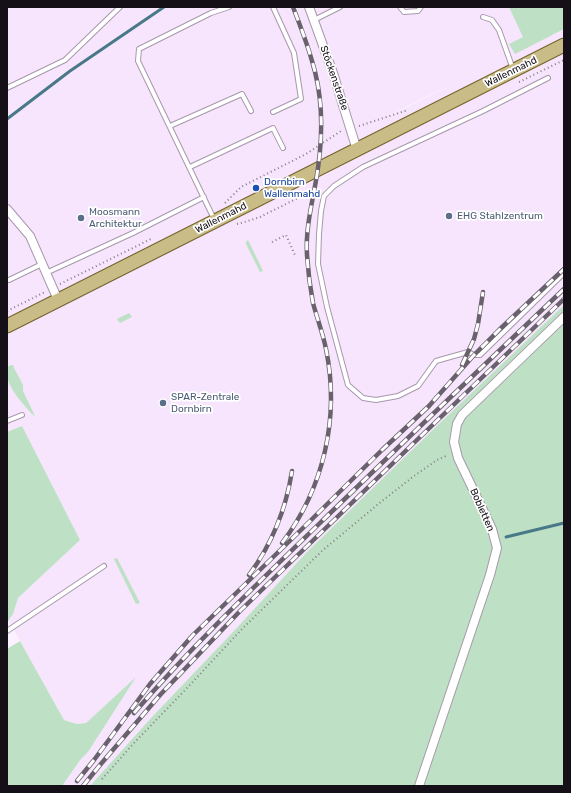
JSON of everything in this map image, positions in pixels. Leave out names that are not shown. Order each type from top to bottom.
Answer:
[{"type":"main road","name":"Wallenmahd","points":[[7,326],[564,45]]},
{"type":"street","name":"Stöckenstraße","points":[[309,7],[333,73],[357,150]]},
{"type":"street","points":[[7,209],[30,236],[58,300]]},
{"type":"street","name":"Bobletten","points":[[419,786],[490,575],[497,548],[492,529],[458,458],[454,442],[457,424],[462,415],[564,317]]},
{"type":"lane","points":[[7,88],[65,60],[120,7]]},
{"type":"lane","points":[[215,220],[138,61],[139,49],[212,13],[229,7]]},
{"type":"lane","points":[[273,7],[294,53],[301,99],[273,112]]},
{"type":"lane","points":[[314,20],[340,7]]},
{"type":"lane","points":[[400,7],[404,12],[418,11],[421,7]]},
{"type":"lane","points":[[482,17],[492,20],[499,30],[514,71]]},
{"type":"lane","points":[[548,78],[484,111],[363,167],[334,186],[324,196],[321,211],[318,264],[327,307],[348,385],[363,398],[376,400],[398,396],[418,386],[436,361],[468,352],[474,355],[480,355],[564,273]]},
{"type":"lane","points":[[170,126],[242,94],[251,111]]},
{"type":"lane","points":[[190,167],[273,128],[284,148]]},
{"type":"lane","points":[[46,273],[204,197]]},
{"type":"lane","points":[[9,280],[42,263]]},
{"type":"lane","points":[[7,421],[22,415]]},
{"type":"lane","points":[[7,631],[104,566]]},
{"type":"path","points":[[224,203],[241,187],[306,154],[340,132]]},
{"type":"path","points":[[272,242],[286,235],[295,255]]},
{"type":"path","points":[[65,282],[156,236]]},
{"type":"path","points":[[7,311],[41,294]]},
{"type":"path","points":[[102,779],[242,629],[323,550],[371,509],[409,480],[438,460],[456,450]]},
{"type":"shaded area","points":[[7,7],[564,7],[564,29],[542,40],[564,30],[564,305],[307,552],[151,718],[90,786],[62,786],[81,759],[88,752],[134,679],[86,723],[77,724],[64,720],[9,621],[18,598],[80,540],[22,426],[7,432]],"holes":[[[458,82],[387,117],[415,102]]]},
{"type":"green space","points":[[509,7],[564,7],[564,29],[515,54],[509,44],[523,37]]},
{"type":"green space","points":[[248,240],[263,271],[260,272],[246,244]]},
{"type":"green space","points":[[564,305],[564,786],[90,786],[151,718],[307,552]]},
{"type":"green space","points":[[129,313],[132,317],[120,323],[117,319]]},
{"type":"green space","points":[[13,365],[23,385],[23,391],[35,416],[17,397],[11,387],[7,377],[7,367]]},
{"type":"green space","points":[[22,426],[80,540],[18,598],[13,614],[7,623],[7,432]]},
{"type":"green space","points":[[117,558],[140,603],[136,604],[114,559]]},
{"type":"green space","points":[[20,641],[64,720],[77,724],[86,723],[136,677],[88,752],[81,759],[62,786],[7,786],[7,649]]},
{"type":"waterway","points":[[7,119],[70,71],[164,7]]},
{"type":"waterway","points":[[506,537],[564,523]]},
{"type":"railway","points":[[282,543],[297,522],[309,499],[318,475],[325,451],[331,400],[330,375],[326,349],[313,303],[307,255],[307,233],[320,155],[320,101],[316,74],[306,41],[293,7]]},
{"type":"railway","points":[[77,781],[150,684],[193,635],[429,406],[474,355],[564,269]]},
{"type":"railway","points":[[134,713],[201,640],[248,593],[410,435],[564,289]]},
{"type":"railway","points":[[462,365],[474,339],[483,292]]},
{"type":"railway","points":[[83,786],[160,695],[241,610],[564,299]]},
{"type":"railway","points":[[249,575],[265,551],[277,526],[286,499],[292,471]]},
{"type":"place","name":"Dornbirn Wallenmahd","points":[[256,188]]},
{"type":"place","name":"EHG Stahlzentrum","points":[[449,216]]},
{"type":"place","name":"Moosmann Architektur","points":[[81,218]]},
{"type":"place","name":"SPAR-Zentrale Dornbirn","points":[[163,403]]}]
